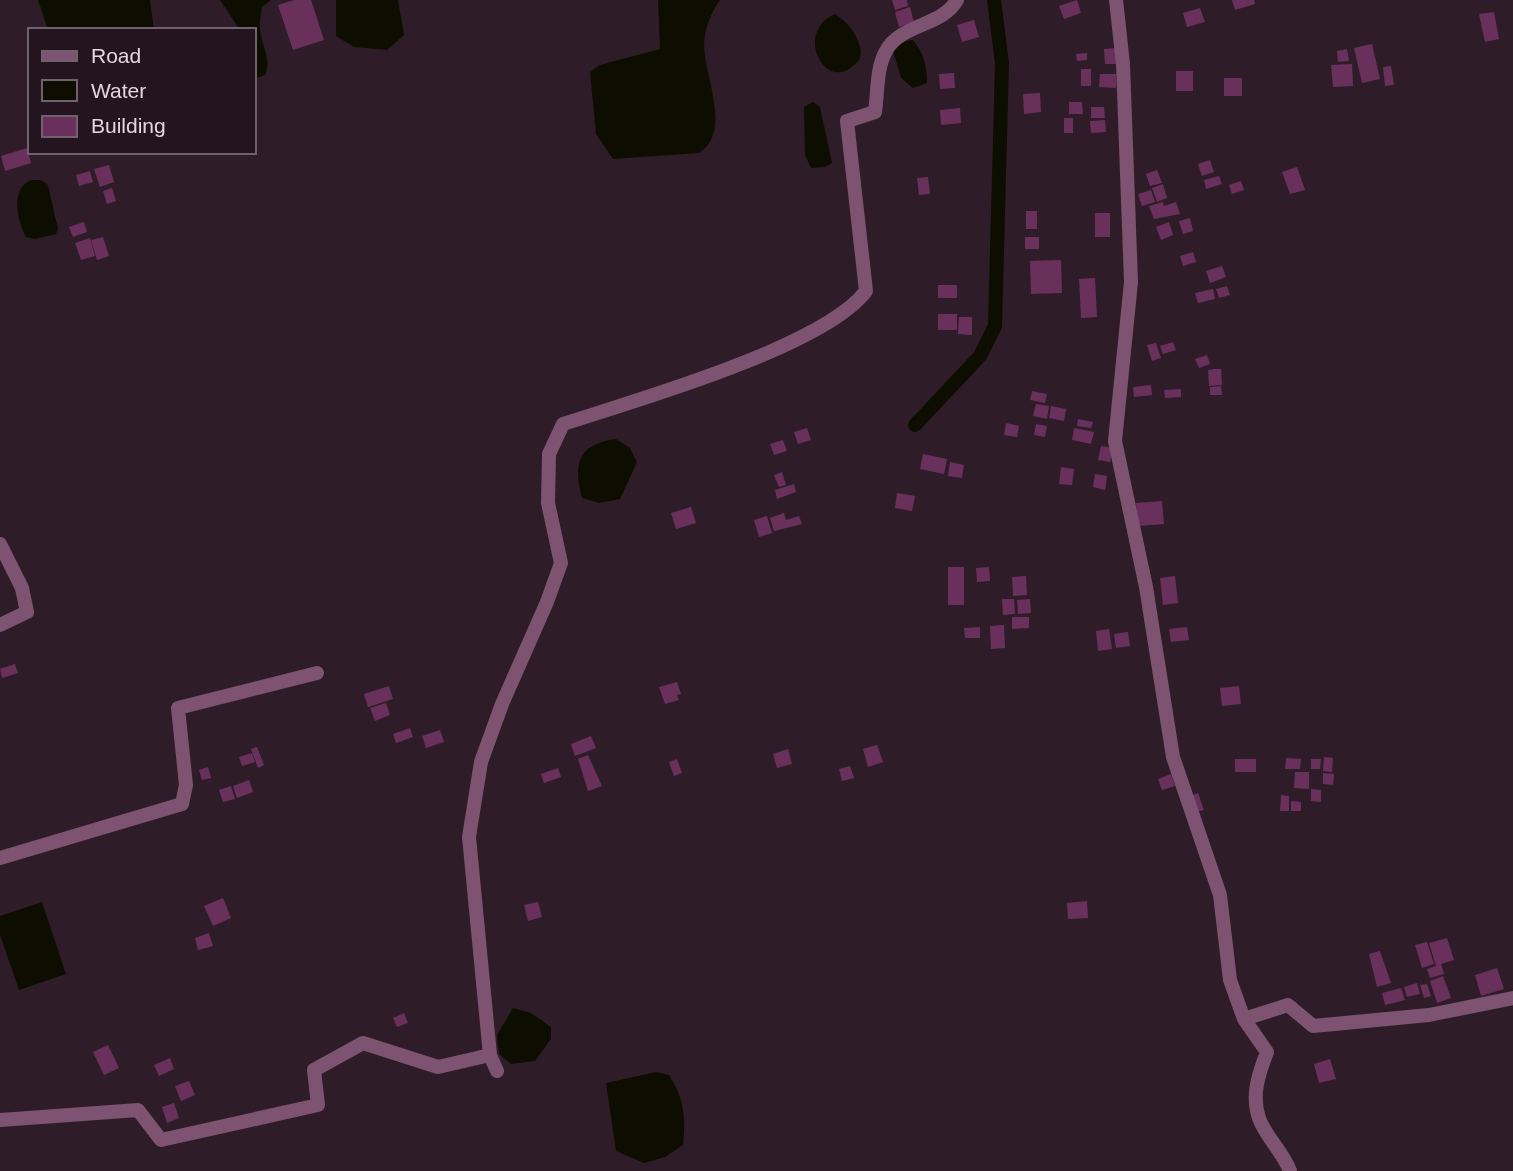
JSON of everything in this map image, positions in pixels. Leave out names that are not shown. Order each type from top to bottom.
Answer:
[{"type":"street","points":[[497,1071],[490,1055],[469,837],[481,762],[502,704],[548,602],[561,563],[548,503],[549,454],[563,424],[709,376],[804,335],[854,306],[866,290],[847,121],[874,112],[880,65],[887,48],[909,31],[951,10],[957,0]]},
{"type":"street","points":[[1116,0],[1123,64],[1130,282],[1115,441],[1146,587],[1173,757],[1220,895],[1230,980],[1244,1019],[1267,1052],[1255,1082],[1259,1118],[1284,1156],[1290,1171]]},
{"type":"street","points":[[0,544],[22,588],[27,611],[0,625]]},
{"type":"street","points":[[0,858],[182,804],[186,785],[178,708],[317,673]]},
{"type":"street","points":[[1244,1019],[1288,1005],[1313,1026],[1429,1016],[1513,998]]},
{"type":"street","points":[[0,1120],[138,1110],[161,1140],[318,1105],[314,1070],[363,1043],[438,1067],[490,1055]]},
{"type":"water","points":[[38,0],[150,0],[154,28],[47,28]]},
{"type":"water","points":[[220,0],[271,0],[262,7],[260,22],[267,58],[265,75],[256,78],[256,28],[239,28]]},
{"type":"water","points":[[336,0],[398,0],[404,35],[387,50],[354,47],[336,36]]},
{"type":"water","points":[[658,0],[720,0],[707,26],[704,48],[713,97],[715,129],[710,142],[699,153],[613,159],[596,134],[590,72],[600,65],[660,49]]},
{"type":"water","points":[[835,14],[851,28],[861,50],[857,62],[842,72],[832,71],[824,65],[815,45],[816,33],[823,22]]},
{"type":"water","points":[[913,40],[924,60],[927,83],[913,88],[901,78],[893,51],[902,42]]},
{"type":"water","points":[[813,102],[820,107],[832,163],[825,167],[811,168],[805,155],[804,107]]},
{"type":"water","points":[[31,180],[41,180],[48,185],[58,229],[56,234],[35,239],[26,237],[17,206],[20,190]]},
{"type":"water","points":[[616,439],[630,448],[637,462],[620,499],[599,503],[582,498],[578,476],[581,458],[593,446]]},
{"type":"water","points":[[42,902],[66,974],[19,990],[0,935],[0,916]]},
{"type":"water","points":[[513,1008],[531,1013],[551,1027],[551,1039],[535,1061],[511,1064],[499,1054],[497,1035]]},
{"type":"water","points":[[656,1072],[669,1075],[681,1100],[684,1117],[683,1145],[665,1157],[644,1163],[616,1151],[606,1083]]},
{"type":"building","points":[[294,0],[311,0],[324,40],[293,50],[278,5]]},
{"type":"building","points":[[892,0],[907,0],[908,6],[895,10]]},
{"type":"building","points":[[1077,0],[1081,13],[1064,19],[1059,6]]},
{"type":"building","points":[[1232,0],[1254,0],[1255,4],[1235,10]]},
{"type":"building","points":[[910,7],[914,22],[899,27],[895,12]]},
{"type":"building","points":[[1200,8],[1205,22],[1187,27],[1183,13]]},
{"type":"building","points":[[1494,12],[1499,39],[1485,42],[1479,14]]},
{"type":"building","points":[[974,20],[979,37],[962,42],[957,25]]},
{"type":"building","points":[[1372,44],[1380,79],[1362,83],[1354,48]]},
{"type":"building","points":[[1117,48],[1117,64],[1105,64],[1104,49]]},
{"type":"building","points":[[1347,49],[1349,61],[1338,62],[1337,51]]},
{"type":"building","points":[[1087,53],[1087,60],[1077,61],[1076,54]]},
{"type":"building","points":[[1352,64],[1353,86],[1333,87],[1331,65]]},
{"type":"building","points":[[1391,66],[1394,85],[1385,86],[1383,67]]},
{"type":"building","points":[[1081,69],[1091,69],[1091,86],[1081,86]]},
{"type":"building","points":[[1176,71],[1193,71],[1193,91],[1176,91]]},
{"type":"building","points":[[954,73],[955,88],[940,89],[939,74]]},
{"type":"building","points":[[1100,74],[1116,74],[1116,88],[1099,87]]},
{"type":"building","points":[[1224,78],[1242,78],[1242,96],[1224,96]]},
{"type":"building","points":[[1040,93],[1041,112],[1024,114],[1023,94]]},
{"type":"building","points":[[1069,102],[1082,102],[1083,114],[1069,114]]},
{"type":"building","points":[[1091,107],[1104,107],[1105,118],[1091,118]]},
{"type":"building","points":[[960,108],[961,123],[941,125],[940,110]]},
{"type":"building","points":[[1064,118],[1073,118],[1073,133],[1064,133]]},
{"type":"building","points":[[1105,120],[1106,132],[1091,133],[1090,121]]},
{"type":"building","points":[[27,148],[31,163],[5,171],[1,156]]},
{"type":"building","points":[[1210,160],[1214,172],[1202,176],[1198,164]]},
{"type":"building","points":[[109,165],[114,182],[100,187],[94,169]]},
{"type":"building","points":[[1297,167],[1305,190],[1290,194],[1282,172]]},
{"type":"building","points":[[1157,170],[1162,183],[1150,186],[1146,174]]},
{"type":"building","points":[[90,171],[93,182],[79,186],[76,175]]},
{"type":"building","points":[[1219,176],[1222,184],[1206,189],[1204,180]]},
{"type":"building","points":[[928,177],[930,194],[919,195],[917,178]]},
{"type":"building","points":[[1241,181],[1244,190],[1232,194],[1229,185]]},
{"type":"building","points":[[1163,184],[1167,198],[1157,202],[1152,188]]},
{"type":"building","points":[[112,188],[116,201],[107,204],[103,191]]},
{"type":"building","points":[[1151,190],[1155,202],[1142,206],[1138,194]]},
{"type":"building","points":[[1163,202],[1164,206],[1176,202],[1180,214],[1154,219],[1149,206]]},
{"type":"building","points":[[1026,211],[1037,211],[1037,229],[1026,229]]},
{"type":"building","points":[[1095,213],[1110,213],[1110,237],[1095,237]]},
{"type":"building","points":[[1190,218],[1193,231],[1183,234],[1179,221]]},
{"type":"building","points":[[84,222],[87,232],[73,237],[69,227]]},
{"type":"building","points":[[1169,222],[1173,235],[1161,240],[1156,227]]},
{"type":"building","points":[[103,237],[109,256],[97,260],[91,240]]},
{"type":"building","points":[[1025,237],[1039,237],[1039,249],[1025,249]]},
{"type":"building","points":[[90,238],[95,256],[81,260],[75,243]]},
{"type":"building","points":[[1193,252],[1196,262],[1183,266],[1180,256]]},
{"type":"building","points":[[1061,260],[1062,293],[1031,294],[1030,261]]},
{"type":"building","points":[[1222,266],[1226,277],[1210,283],[1206,271]]},
{"type":"building","points":[[1095,278],[1097,317],[1081,318],[1079,279]]},
{"type":"building","points":[[938,285],[957,285],[957,298],[938,298]]},
{"type":"building","points":[[1227,286],[1230,295],[1219,298],[1216,289]]},
{"type":"building","points":[[1213,289],[1215,299],[1198,303],[1195,293]]},
{"type":"building","points":[[938,314],[957,314],[957,330],[938,330]]},
{"type":"building","points":[[959,317],[972,317],[972,335],[958,334]]},
{"type":"building","points":[[1173,342],[1176,350],[1163,354],[1160,346]]},
{"type":"building","points":[[1156,343],[1161,358],[1152,361],[1147,345]]},
{"type":"building","points":[[1207,355],[1210,364],[1199,368],[1195,359]]},
{"type":"building","points":[[1221,369],[1222,385],[1209,386],[1208,370]]},
{"type":"building","points":[[1151,385],[1152,395],[1134,397],[1133,387]]},
{"type":"building","points":[[1221,386],[1222,395],[1210,395],[1210,387]]},
{"type":"building","points":[[1181,389],[1181,397],[1165,398],[1164,390]]},
{"type":"building","points":[[1032,391],[1047,394],[1045,403],[1030,400]]},
{"type":"building","points":[[1036,404],[1049,406],[1047,419],[1033,416]]},
{"type":"building","points":[[1051,406],[1066,409],[1064,421],[1049,418]]},
{"type":"building","points":[[1078,419],[1093,422],[1091,428],[1077,426]]},
{"type":"building","points":[[1006,423],[1019,426],[1017,437],[1004,435]]},
{"type":"building","points":[[1036,424],[1047,426],[1045,437],[1034,435]]},
{"type":"building","points":[[807,428],[811,440],[798,444],[794,432]]},
{"type":"building","points":[[1074,428],[1094,432],[1091,444],[1072,440]]},
{"type":"building","points":[[783,440],[787,451],[774,455],[770,444]]},
{"type":"building","points":[[1101,446],[1113,448],[1110,462],[1098,460]]},
{"type":"building","points":[[923,454],[947,459],[944,474],[920,469]]},
{"type":"building","points":[[950,462],[964,465],[962,478],[948,476]]},
{"type":"building","points":[[1061,467],[1074,469],[1072,485],[1059,484]]},
{"type":"building","points":[[782,472],[786,485],[779,487],[774,475]]},
{"type":"building","points":[[1095,474],[1107,476],[1105,490],[1093,487]]},
{"type":"building","points":[[794,484],[796,492],[777,499],[775,490]]},
{"type":"building","points":[[897,493],[915,496],[912,511],[895,508]]},
{"type":"building","points":[[1162,501],[1164,524],[1138,526],[1136,503]]},
{"type":"building","points":[[691,507],[696,523],[676,529],[671,513]]},
{"type":"building","points":[[784,513],[786,520],[799,516],[802,524],[774,531],[770,518]]},
{"type":"building","points":[[767,516],[772,533],[759,537],[754,520]]},
{"type":"building","points":[[948,567],[964,567],[964,605],[948,605]]},
{"type":"building","points":[[989,567],[990,581],[977,582],[976,568]]},
{"type":"building","points":[[1026,576],[1027,595],[1013,596],[1012,577]]},
{"type":"building","points":[[1175,576],[1178,603],[1163,605],[1160,578]]},
{"type":"building","points":[[1002,599],[1014,599],[1015,614],[1003,615]]},
{"type":"building","points":[[1030,599],[1031,613],[1018,614],[1017,600]]},
{"type":"building","points":[[1012,617],[1029,617],[1029,628],[1012,629]]},
{"type":"building","points":[[1004,625],[1005,648],[991,649],[990,626]]},
{"type":"building","points":[[980,627],[980,638],[965,638],[964,628]]},
{"type":"building","points":[[1187,627],[1189,640],[1171,642],[1169,629]]},
{"type":"building","points":[[1109,629],[1112,649],[1098,651],[1096,631]]},
{"type":"building","points":[[1128,632],[1130,646],[1116,648],[1114,634]]},
{"type":"building","points":[[15,664],[18,673],[2,678],[0,669]]},
{"type":"building","points":[[677,682],[681,694],[677,695],[679,700],[665,704],[659,687]]},
{"type":"building","points":[[389,686],[393,699],[368,707],[364,694]]},
{"type":"building","points":[[1239,686],[1241,704],[1222,706],[1220,688]]},
{"type":"building","points":[[386,703],[390,715],[375,721],[370,708]]},
{"type":"building","points":[[410,728],[413,737],[396,743],[393,734]]},
{"type":"building","points":[[440,730],[444,742],[426,748],[422,736]]},
{"type":"building","points":[[591,736],[596,748],[575,756],[571,744]]},
{"type":"building","points":[[877,745],[883,762],[868,767],[863,749]]},
{"type":"building","points":[[257,747],[264,765],[258,768],[251,749]]},
{"type":"building","points":[[788,749],[792,764],[777,768],[773,754]]},
{"type":"building","points":[[252,753],[255,762],[242,766],[239,757]]},
{"type":"building","points":[[588,755],[602,786],[588,791],[578,759]]},
{"type":"building","points":[[1324,757],[1333,758],[1332,772],[1323,771]]},
{"type":"building","points":[[1286,758],[1301,759],[1300,769],[1285,769]]},
{"type":"building","points":[[677,759],[682,773],[674,776],[669,762]]},
{"type":"building","points":[[1235,759],[1256,759],[1256,772],[1235,772]]},
{"type":"building","points":[[1311,759],[1321,759],[1320,769],[1311,769]]},
{"type":"building","points":[[850,766],[854,778],[842,781],[839,769]]},
{"type":"building","points":[[208,767],[211,778],[202,780],[199,770]]},
{"type":"building","points":[[558,768],[561,777],[544,783],[541,774]]},
{"type":"building","points":[[1295,772],[1309,772],[1309,789],[1294,788]]},
{"type":"building","points":[[1323,773],[1334,774],[1333,785],[1323,784]]},
{"type":"building","points":[[1171,774],[1175,786],[1162,790],[1158,779]]},
{"type":"building","points":[[249,780],[253,792],[237,798],[233,786]]},
{"type":"building","points":[[231,786],[235,799],[223,802],[219,790]]},
{"type":"building","points":[[1311,789],[1321,790],[1321,802],[1311,801]]},
{"type":"building","points":[[1198,793],[1204,810],[1195,812],[1190,796]]},
{"type":"building","points":[[1281,795],[1289,796],[1289,811],[1280,811]]},
{"type":"building","points":[[1291,801],[1301,802],[1301,811],[1291,811]]},
{"type":"building","points":[[223,898],[231,918],[213,926],[204,906]]},
{"type":"building","points":[[1087,901],[1088,918],[1068,919],[1067,903]]},
{"type":"building","points":[[538,902],[542,917],[528,921],[524,905]]},
{"type":"building","points":[[209,933],[213,946],[198,950],[195,938]]},
{"type":"building","points":[[1447,938],[1454,960],[1441,964],[1444,974],[1430,978],[1427,969],[1436,966],[1429,943]]},
{"type":"building","points":[[1427,942],[1434,964],[1422,968],[1415,945]]},
{"type":"building","points":[[1380,951],[1391,983],[1377,987],[1369,954]]},
{"type":"building","points":[[1497,968],[1504,989],[1481,996],[1475,975]]},
{"type":"building","points":[[1443,976],[1451,998],[1437,1003],[1430,981]]},
{"type":"building","points":[[1417,983],[1420,994],[1407,997],[1404,987]]},
{"type":"building","points":[[1427,984],[1431,996],[1424,998],[1420,985]]},
{"type":"building","points":[[1401,988],[1405,1000],[1385,1005],[1382,993]]},
{"type":"building","points":[[404,1013],[408,1023],[397,1027],[393,1018]]},
{"type":"building","points":[[108,1045],[119,1068],[104,1075],[93,1052]]},
{"type":"building","points":[[170,1058],[174,1069],[159,1076],[154,1065]]},
{"type":"building","points":[[1330,1059],[1336,1079],[1319,1083],[1314,1064]]},
{"type":"building","points":[[189,1081],[195,1095],[181,1101],[175,1086]]},
{"type":"building","points":[[174,1103],[179,1118],[167,1123],[162,1107]]},
{"type":"waterway","points":[[915,425],[980,356],[995,326],[1002,63],[994,0]]}]
